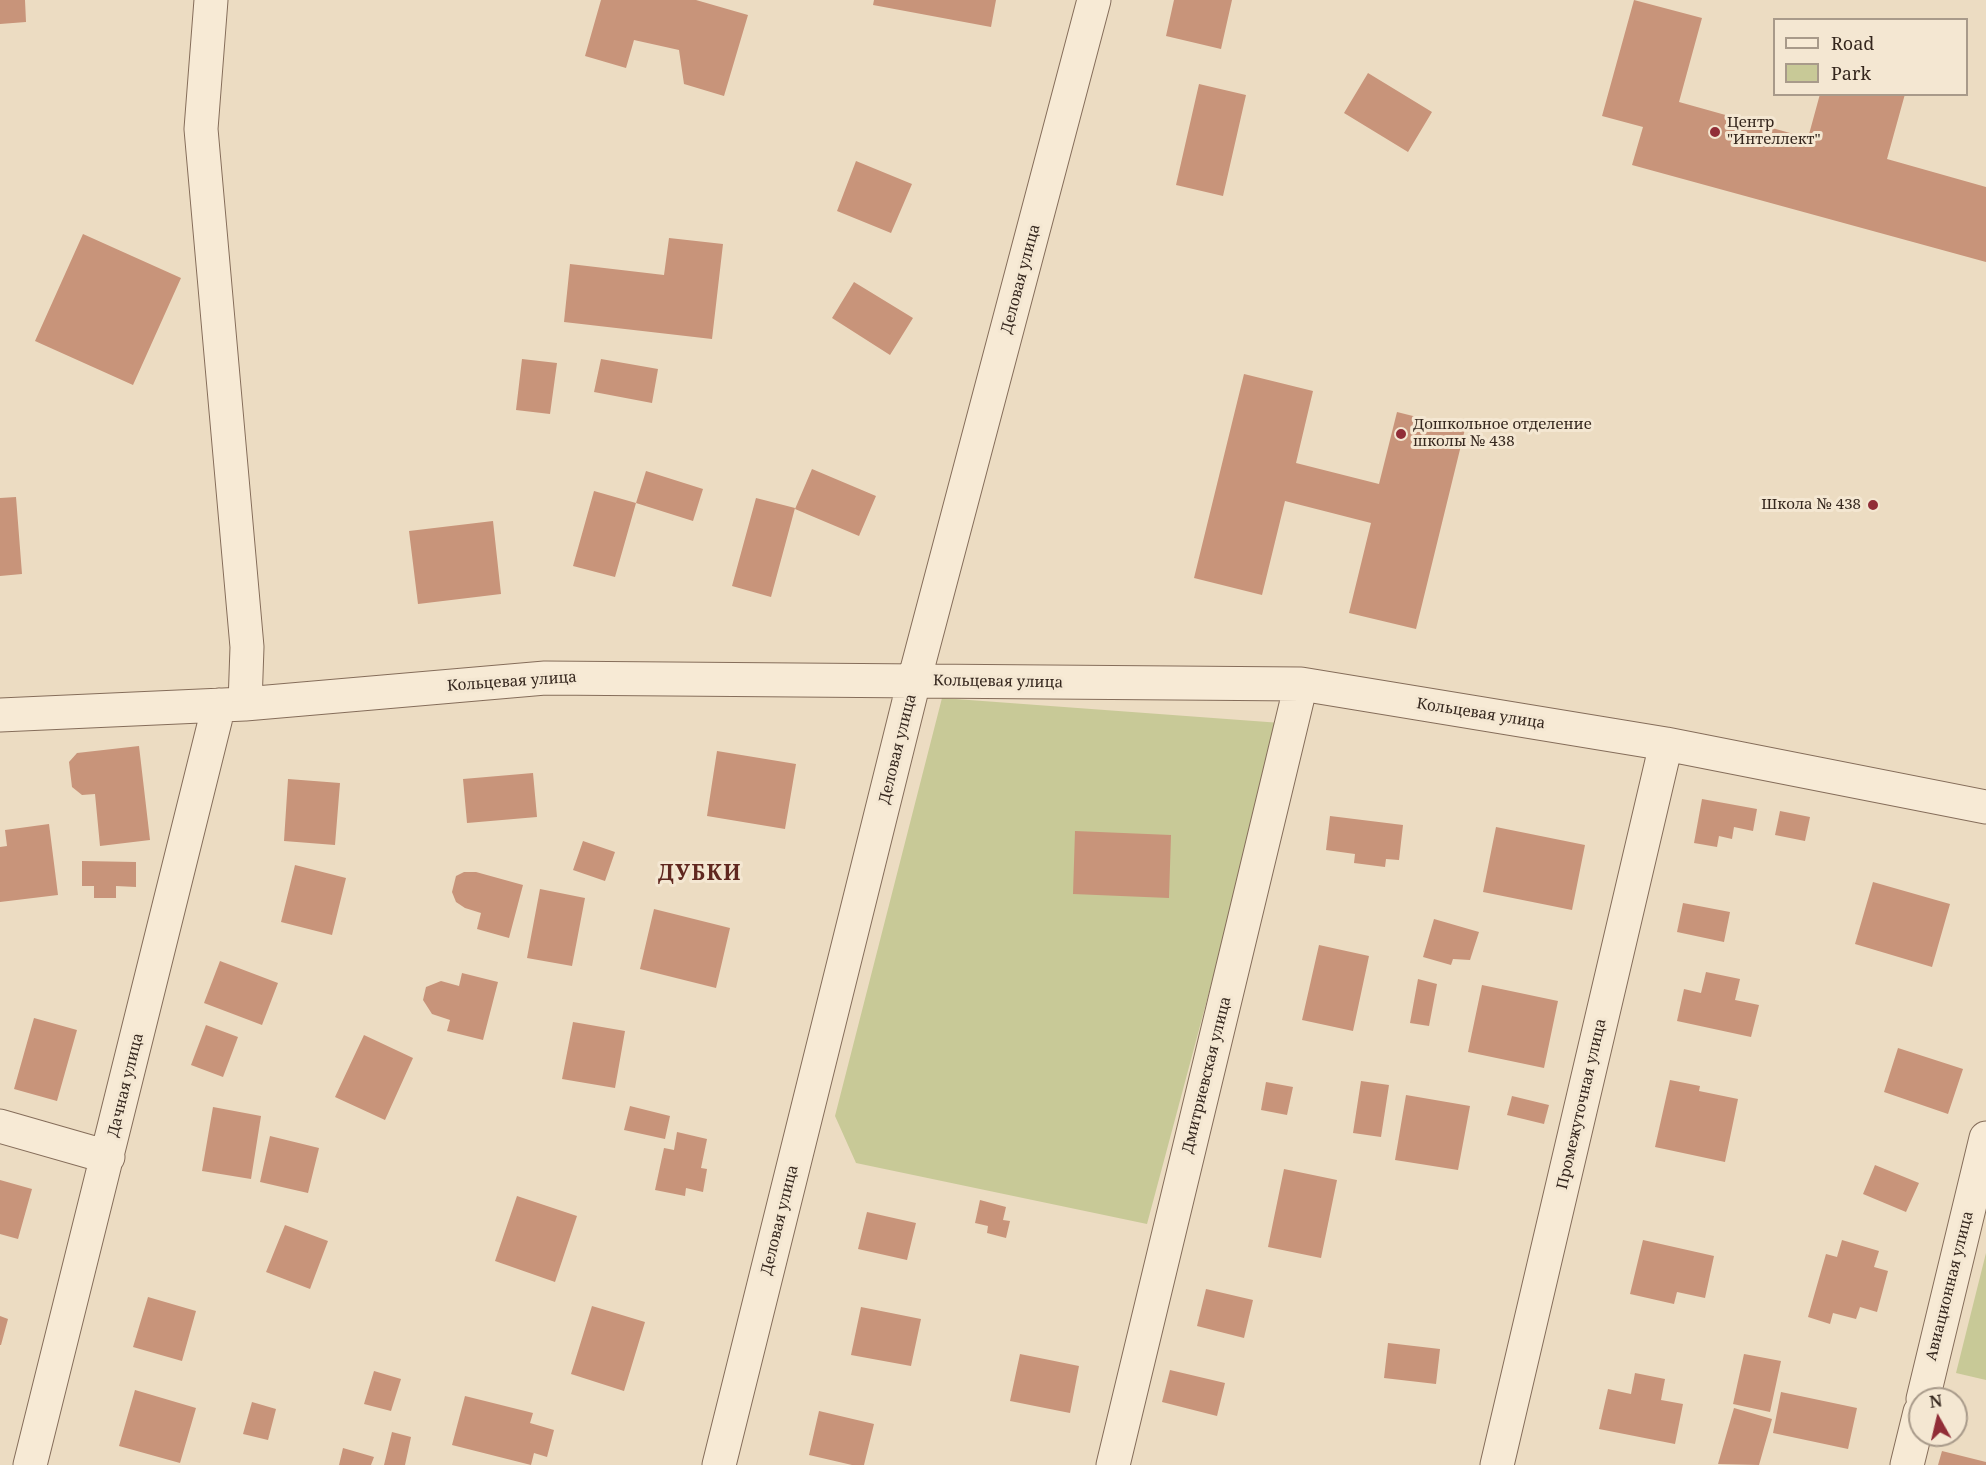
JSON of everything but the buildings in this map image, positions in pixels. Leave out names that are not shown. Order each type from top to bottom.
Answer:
[{"type":"street","name":"Дачная улица","points":[[30,1465],[108,1157],[247,646],[201,129],[210,0]]},
{"type":"street","name":"Деловая улица","points":[[719,1465],[914,681],[1094,0]]},
{"type":"street","name":"Кольцевая улица","points":[[0,715],[232,705],[545,678],[1301,684],[1666,744],[1986,807]]},
{"type":"street","name":"Дмитриевская улица","points":[[1113,1465],[1301,684]]},
{"type":"street","name":"Промежуточная улица","points":[[1497,1465],[1666,744]]},
{"type":"street","points":[[0,1126],[108,1157]]},
{"type":"street","name":"Авиационная улица","points":[[1926,1387],[1986,1138]]},
{"type":"street","points":[[1907,1465],[1911,1447]]},
{"type":"green space","points":[[942,698],[1281,723],[1147,1224],[856,1163],[835,1116]]},
{"type":"green space","points":[[1986,1253],[1986,1380],[1956,1373]]},
{"type":"place","name":"Центр \"Интеллект\"","points":[[1715,132]]},
{"type":"place","name":"Дошкольное отделение школы № 438","points":[[1401,434]]},
{"type":"place","name":"Школа № 438","points":[[1873,505]]},
{"type":"district","name":"ДУБКИ","points":[[700,874]]}]
